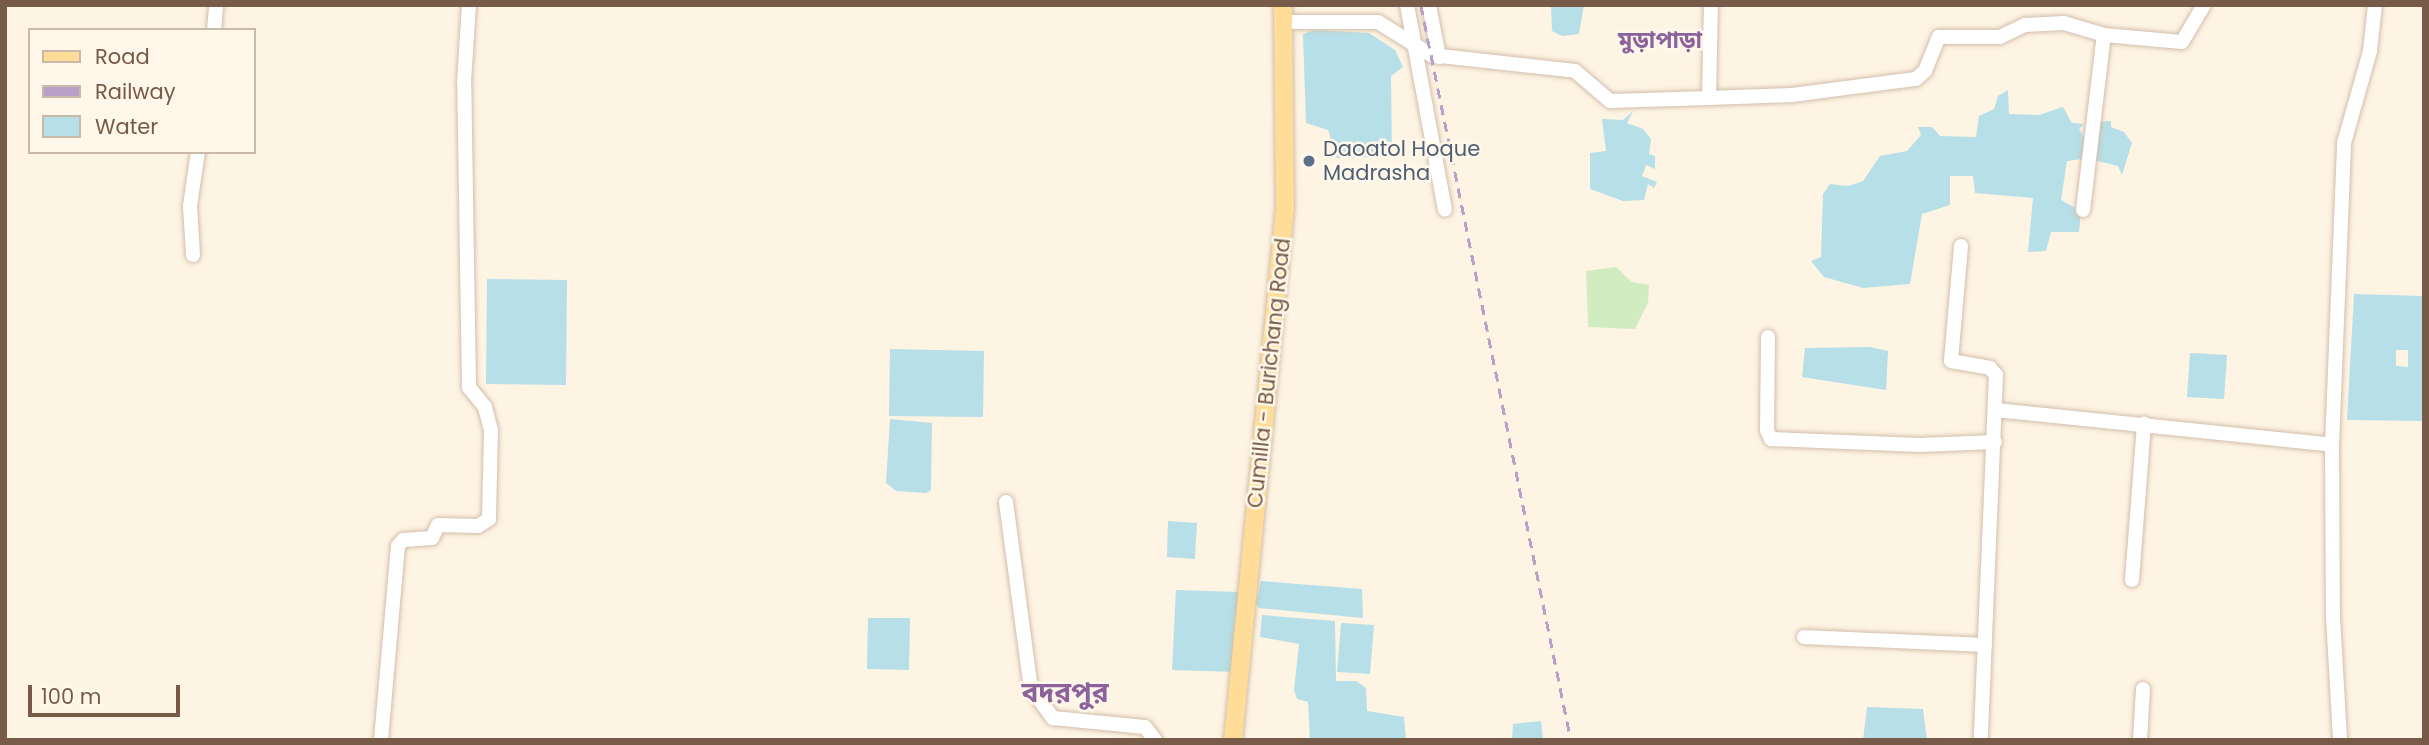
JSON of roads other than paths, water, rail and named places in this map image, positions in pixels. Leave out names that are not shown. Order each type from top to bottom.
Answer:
[{"type":"main road","name":"Cumilla - Burichang Road","points":[[1233,740],[1285,208],[1285,13]]},
{"type":"street","points":[[214,28],[216,5]]},
{"type":"street","points":[[381,740],[398,546],[402,540],[432,538],[438,525],[478,526],[489,519],[491,430],[485,407],[469,387],[464,82],[469,5]]},
{"type":"street","points":[[1407,5],[1444,210]]},
{"type":"street","points":[[1429,5],[1439,57]]},
{"type":"street","points":[[1709,98],[1711,5]]},
{"type":"street","points":[[1285,13],[1378,22],[1416,49],[1439,57],[1575,71],[1610,101],[1792,95],[1916,79],[1925,71],[1939,37],[2000,37],[2025,25],[2056,23],[2104,35],[2168,44],[2182,42],[2204,5]]},
{"type":"street","points":[[2340,740],[2334,638],[2332,445],[2344,143],[2370,51],[2375,5]]},
{"type":"street","points":[[2083,210],[2104,35]]},
{"type":"street","points":[[193,255],[190,206],[198,154]]},
{"type":"street","points":[[1961,246],[1951,361],[1996,372],[1981,740]]},
{"type":"street","points":[[1769,337],[1767,430],[1771,439],[1920,445],[1995,442]]},
{"type":"street","points":[[1996,410],[2144,423],[2332,445]]},
{"type":"street","points":[[2132,580],[2144,423]]},
{"type":"street","points":[[1006,502],[1030,682],[1036,695],[1053,718],[1145,727],[1155,740]]},
{"type":"street","points":[[1804,636],[1984,645]]},
{"type":"street","points":[[2140,740],[2143,689]]},
{"type":"water","points":[[1551,5],[1584,5],[1579,34],[1562,36],[1552,31]]},
{"type":"water","points":[[1315,30],[1369,33],[1395,50],[1403,67],[1391,76],[1392,157],[1337,158],[1328,130],[1306,123],[1303,34]]},
{"type":"water","points":[[2008,90],[2009,114],[2039,115],[2063,107],[2072,123],[2084,124],[2079,129],[2084,137],[2082,159],[2067,161],[2061,200],[2081,211],[2079,232],[2051,232],[2046,251],[2028,252],[2033,198],[1975,193],[1973,176],[1950,176],[1950,205],[1922,214],[1910,284],[1863,288],[1824,277],[1811,261],[1821,257],[1823,194],[1830,184],[1848,186],[1863,181],[1880,156],[1907,151],[1921,135],[1918,127],[1932,127],[1940,136],[1976,137],[1979,116],[1994,109],[1998,96]]},
{"type":"water","points":[[1633,111],[1627,123],[1643,129],[1651,139],[1649,154],[1655,156],[1655,169],[1646,165],[1642,176],[1657,182],[1654,188],[1648,184],[1644,200],[1623,201],[1590,189],[1590,153],[1606,151],[1602,119],[1623,120]]},
{"type":"water","points":[[2111,121],[2111,127],[2124,132],[2132,143],[2122,175],[2118,166],[2089,159],[2094,122]]},
{"type":"water","points":[[487,279],[567,280],[566,385],[486,384]]},
{"type":"water","points":[[2354,294],[2424,296],[2424,421],[2347,420]],"holes":[[[2396,350],[2408,350],[2408,367],[2396,366]]]},
{"type":"water","points":[[1870,347],[1888,351],[1886,390],[1802,377],[1805,348]]},
{"type":"water","points":[[890,349],[984,351],[983,417],[889,416]]},
{"type":"water","points":[[2190,353],[2227,355],[2224,399],[2187,397]]},
{"type":"water","points":[[890,419],[932,423],[931,490],[926,493],[896,491],[886,483]]},
{"type":"water","points":[[1168,521],[1197,523],[1195,559],[1167,557]]},
{"type":"water","points":[[1261,581],[1362,589],[1363,618],[1259,608],[1256,603]]},
{"type":"water","points":[[1176,590],[1240,592],[1236,672],[1172,670]]},
{"type":"water","points":[[1262,615],[1335,621],[1336,681],[1356,681],[1366,688],[1367,711],[1404,717],[1406,740],[1310,740],[1308,702],[1297,699],[1294,690],[1299,644],[1260,637]]},
{"type":"water","points":[[868,618],[910,618],[909,670],[867,669]]},
{"type":"water","points":[[1341,623],[1374,625],[1370,674],[1337,672]]},
{"type":"water","points":[[1867,707],[1923,709],[1927,740],[1863,740]]},
{"type":"water","points":[[1541,721],[1543,740],[1512,740],[1513,724]]},
{"type":"railway","points":[[1421,5],[1571,740]]},
{"type":"place","name":"Daoatol Hoque Madrasha","points":[[1309,161]]},
{"type":"district","name":"মুড়াপাড়া","points":[[1660,40]]},
{"type":"district","name":"বদরপুর","points":[[1065,693]]}]
